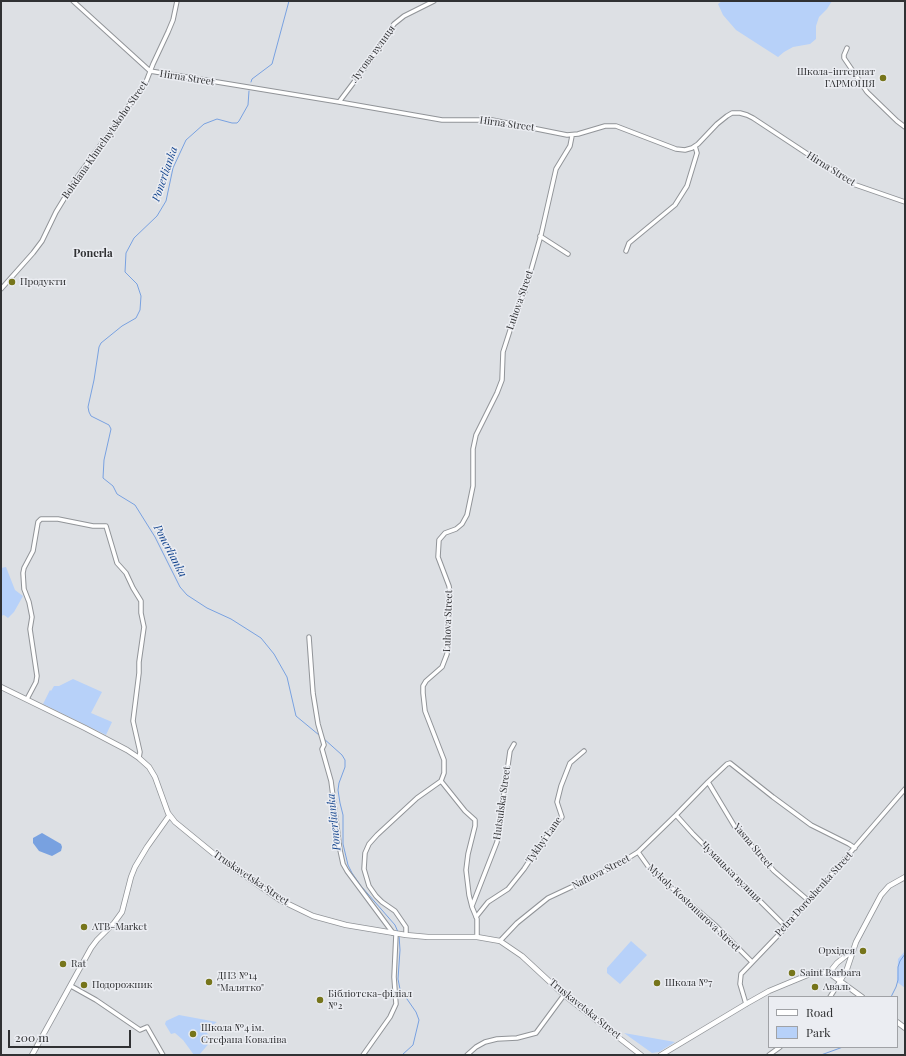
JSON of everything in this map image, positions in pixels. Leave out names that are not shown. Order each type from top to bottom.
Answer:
[{"type":"main road","name":"Truskavetska Street","points":[[1,687],[127,750],[139,758],[149,767],[155,777],[169,816],[180,827],[267,892],[289,905],[313,916],[333,922],[399,934],[428,937],[477,937],[500,941],[522,956],[564,995],[642,1055]]},
{"type":"main road","points":[[32,1055],[91,948],[97,940],[114,924],[122,912],[135,867],[169,816]]},
{"type":"main road","points":[[840,981],[847,969],[853,950],[873,909],[886,889],[905,877]]},
{"type":"main road","points":[[829,972],[837,963],[853,950]]},
{"type":"main road","points":[[661,1055],[769,991],[810,974],[829,972],[861,996]]},
{"type":"street","name":"Hirna Street","points":[[73,1],[150,71],[442,120],[503,122],[572,136],[605,126],[616,126],[676,149],[685,150],[695,146],[727,116],[740,113],[747,115],[853,184],[905,202]]},
{"type":"street","name":"Bohdana Khmelnytskoho Street","points":[[1,289],[42,241],[56,212],[78,176],[146,82],[173,20],[177,1]]},
{"type":"street","name":"Лугова вулиця","points":[[339,102],[372,58],[394,24],[404,16],[434,1]]},
{"type":"street","points":[[847,48],[844,58],[855,76],[873,99],[905,127]]},
{"type":"street","name":"Luhova Street","points":[[441,781],[445,768],[444,760],[425,711],[423,693],[423,686],[426,681],[442,667],[447,654],[450,593],[449,586],[438,557],[439,540],[445,533],[456,529],[462,524],[468,515],[473,486],[472,462],[474,441],[498,393],[502,380],[503,352],[525,291],[556,169],[570,146],[572,136]]},
{"type":"street","points":[[626,251],[629,243],[675,205],[687,186],[697,153],[695,146]]},
{"type":"street","points":[[540,236],[568,254]]},
{"type":"street","points":[[27,699],[36,682],[37,676],[30,629],[32,617],[29,602],[24,589],[23,573],[33,551],[38,522],[41,519],[58,519],[93,526],[106,526],[117,563],[126,573],[132,588],[141,602],[141,613],[144,627],[133,721],[140,752],[139,758]]},
{"type":"street","points":[[309,637],[318,724],[324,745],[322,749],[331,781],[343,864],[347,871],[399,934]]},
{"type":"street","name":"Hutsulska Street","points":[[472,907],[497,842],[510,752],[514,744]]},
{"type":"street","name":"Tykhyi Lane","points":[[476,917],[480,910],[488,902],[508,889],[562,816],[557,802],[559,792],[570,763],[584,751]]},
{"type":"street","name":"Naftova Street","points":[[500,941],[517,923],[548,898],[612,868],[638,852],[676,816],[708,782],[727,764],[730,763],[812,825],[855,848]]},
{"type":"street","points":[[363,1055],[390,1017],[396,1004],[394,977],[399,934],[406,928],[395,911],[382,902],[369,886],[364,869],[365,853],[369,844],[377,835],[417,798],[441,781],[465,811],[475,820],[466,870],[472,907],[476,917],[477,937]]},
{"type":"street","name":"Yasna Street","points":[[708,782],[735,828],[774,871],[809,901]]},
{"type":"street","name":"Petra Doroshenka Street","points":[[746,1004],[740,989],[741,974],[786,927],[905,789]]},
{"type":"street","name":"Чумацька вулиця","points":[[676,816],[786,927]]},
{"type":"street","name":"Mykoly Kostomarova Street","points":[[638,852],[650,869],[715,925],[752,962]]},
{"type":"street","points":[[831,996],[840,981]]},
{"type":"street","points":[[71,986],[96,1000],[140,1030],[147,1027],[163,1055]]},
{"type":"street","points":[[467,1055],[476,1047],[485,1042],[497,1039],[516,1038],[536,1033],[564,995]]},
{"type":"street","points":[[769,1055],[779,1048]]},
{"type":"green space","points":[[722,1],[832,1],[819,17],[816,26],[816,39],[810,44],[793,47],[778,57],[736,30],[723,15],[718,4]]},
{"type":"green space","points":[[6,567],[15,590],[23,596],[14,612],[8,618],[4,615],[1,616],[1,568]]},
{"type":"green space","points":[[73,679],[102,692],[91,713],[112,722],[106,735],[43,704],[50,690],[51,691],[54,686],[59,686]]},
{"type":"green space","points":[[631,941],[647,955],[620,984],[607,973],[607,968]]},
{"type":"green space","points":[[905,951],[905,988],[897,982],[898,959]]},
{"type":"green space","points":[[179,1015],[217,1022],[205,1030],[212,1040],[199,1055],[194,1055],[183,1040],[175,1033],[171,1034],[165,1024],[166,1021]]},
{"type":"green space","points":[[624,1033],[675,1042],[659,1052],[652,1053]]},
{"type":"shaded area","points":[[42,833],[61,844],[61,851],[52,856],[39,851],[33,843],[33,838]]},
{"type":"waterway","name":"Ponerlianka","points":[[251,82],[252,79],[272,64],[289,1]]},
{"type":"waterway","name":"Ponerlianka","points":[[249,91],[248,105],[237,123],[217,119],[204,124],[186,140],[173,168],[166,201],[157,216],[134,238],[126,253],[125,272],[137,284],[141,296],[140,310],[136,318],[122,326],[101,343],[88,407],[91,416],[109,425],[111,429],[104,460],[103,478],[113,486],[117,494],[135,505],[155,537],[180,587],[187,595],[207,608],[231,619],[261,638],[274,654],[287,677],[296,716],[319,735]]},
{"type":"waterway","name":"Ponerlianka","points":[[323,738],[342,755],[345,760],[345,767],[338,790],[343,815],[343,844],[348,865],[361,886],[395,925],[398,932]]},
{"type":"waterway","name":"Ponerlianka","points":[[399,935],[400,950],[398,979],[400,989],[416,1012],[419,1020],[413,1045],[402,1055]]},
{"type":"waterway","points":[[892,996],[898,980],[898,967],[905,954]]},
{"type":"waterway","points":[[821,1055],[840,1048]]},
{"type":"place","name":"Школа-інтернат ГАРМОНІЯ","points":[[883,78]]},
{"type":"place","name":"Продукти","points":[[12,282]]},
{"type":"place","name":"ATB-Market","points":[[84,927]]},
{"type":"place","name":"Орхідея","points":[[863,951]]},
{"type":"place","name":"Rat","points":[[63,964]]},
{"type":"place","name":"Saint Barbara","points":[[792,973]]},
{"type":"place","name":"ДНЗ №14 \"Малятко\"","points":[[209,982]]},
{"type":"place","name":"Школа №7","points":[[657,983]]},
{"type":"place","name":"Подорожник","points":[[84,985]]},
{"type":"place","name":"Аваль","points":[[815,987]]},
{"type":"place","name":"Бібліотека-філіал №2","points":[[320,1000]]},
{"type":"place","name":"Школа №4 ім. Стефана Коваліва","points":[[193,1034]]},
{"type":"district","name":"Ponerla","points":[[93,254]]}]
